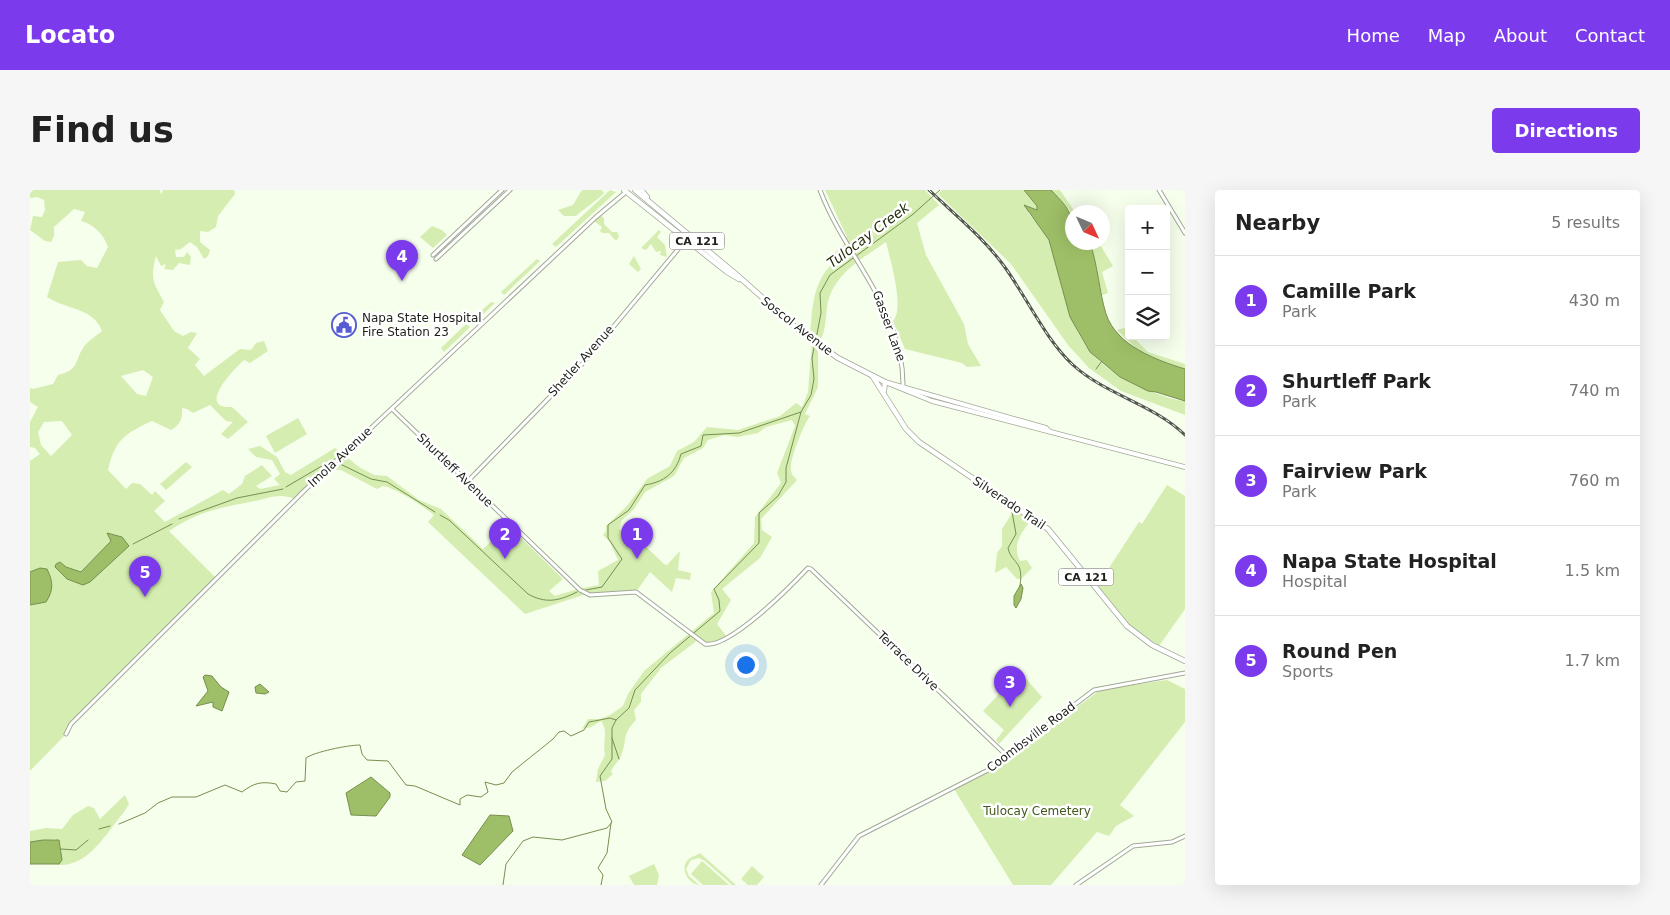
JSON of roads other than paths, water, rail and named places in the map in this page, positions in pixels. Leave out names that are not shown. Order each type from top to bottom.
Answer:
[{"type":"main road","name":"Soscol Avenue","points":[[635,190],[727,272],[739,279],[818,345],[873,376],[932,401],[1185,467]]},
{"type":"main road","points":[[641,190],[648,201]]},
{"type":"main road","name":"Soscol Avenue","points":[[626,191],[688,237]]},
{"type":"main road","name":"Silverado Trail","points":[[873,376],[906,429],[919,442],[1048,529],[1127,626],[1152,645],[1185,661]]},
{"type":"main road","name":"Soscol Avenue","points":[[885,382],[1046,428],[1048,431]]},
{"type":"main road","points":[[884,391],[885,382]]},
{"type":"street","points":[[433,255],[504,191],[510,190]]},
{"type":"street","points":[[616,200],[620,190]]},
{"type":"street","name":"Gasser Lane","points":[[820,190],[851,250],[885,308],[902,359],[903,387]]},
{"type":"street","points":[[1160,190],[1185,233]]},
{"type":"street","points":[[436,258],[504,191]]},
{"type":"street","name":"Imola Avenue","points":[[66,734],[70,724],[338,459],[626,191]]},
{"type":"street","name":"Shetler Avenue","points":[[467,482],[584,362],[688,237]]},
{"type":"street","name":"Shurtleff Avenue","points":[[392,409],[580,590],[590,595],[636,592],[698,640],[712,645],[719,643],[777,601],[808,568]]},
{"type":"street","name":"Terrace Drive","points":[[808,568],[823,580],[1007,756]]},
{"type":"street","name":"Coombsville Road","points":[[821,885],[859,836],[948,789],[983,773],[1094,690],[1185,673]]},
{"type":"street","points":[[1076,885],[1133,846],[1172,842],[1185,836]]},
{"type":"waterway","name":"Tulocay Creek","points":[[816,339],[821,313],[820,293],[830,275],[912,215],[940,190]]},
{"type":"waterway","name":"Tulocay Creek","points":[[503,885],[506,864],[523,841],[533,837],[562,840],[607,828],[612,822],[606,809],[600,776],[612,759],[612,728],[616,720],[629,708],[635,690],[670,653],[720,611],[719,600],[714,589],[759,543],[759,513],[778,496],[786,482],[786,468],[801,412],[811,395],[814,379],[812,358],[815,343]]},
{"type":"waterway","points":[[1096,369],[1102,361]]},
{"type":"waterway","points":[[586,590],[602,587],[622,559],[608,538],[608,525],[629,510],[645,485],[658,482],[668,476],[679,461],[681,454],[701,446],[703,435],[739,433],[801,412]]},
{"type":"waterway","points":[[286,487],[332,460],[371,479],[387,482],[435,512]]},
{"type":"waterway","points":[[179,519],[237,498],[283,489]]},
{"type":"waterway","points":[[1011,506],[1016,534],[1008,548],[1019,567],[1020,586]]},
{"type":"waterway","points":[[440,515],[449,520],[528,594],[541,599],[552,600],[564,598],[577,592]]},
{"type":"waterway","points":[[133,544],[172,524]]},
{"type":"waterway","points":[[119,824],[145,813],[158,803],[172,797],[196,797],[225,785],[242,792],[258,784],[271,783],[276,784],[280,791],[287,792],[296,782],[305,781],[306,758],[332,749],[360,745],[362,754],[367,760],[388,761],[406,785],[415,786],[460,805],[460,799],[467,795],[481,797],[488,792],[485,782],[496,785],[504,783],[512,772],[559,732],[564,731],[571,736],[584,730],[589,722],[610,718],[616,720]]},
{"type":"waterway","name":"Tulocay Creek","points":[[612,738],[619,759]]},
{"type":"waterway","points":[[601,885],[603,875],[598,868],[607,853],[611,823]]},
{"type":"waterway","points":[[99,829],[110,826]]},
{"type":"waterway","points":[[61,849],[76,850],[88,840]]},
{"type":"railway","points":[[929,190],[996,255],[1054,343],[1073,365],[1100,384],[1159,415],[1185,435]]},
{"type":"place","name":"Napa State Hospital","points":[[402,281]]},
{"type":"place","name":"Napa State Hospital Fire Station 23","points":[[344,325]]},
{"type":"place","name":"Shurtleff Park","points":[[505,559]]},
{"type":"place","name":"Camille Park","points":[[637,559]]},
{"type":"place","name":"Round Pen","points":[[145,597]]},
{"type":"place","name":"Fairview Park","points":[[1010,707]]},
{"type":"park label","name":"Tulocay Cemetery","points":[[1037,811]]}]
